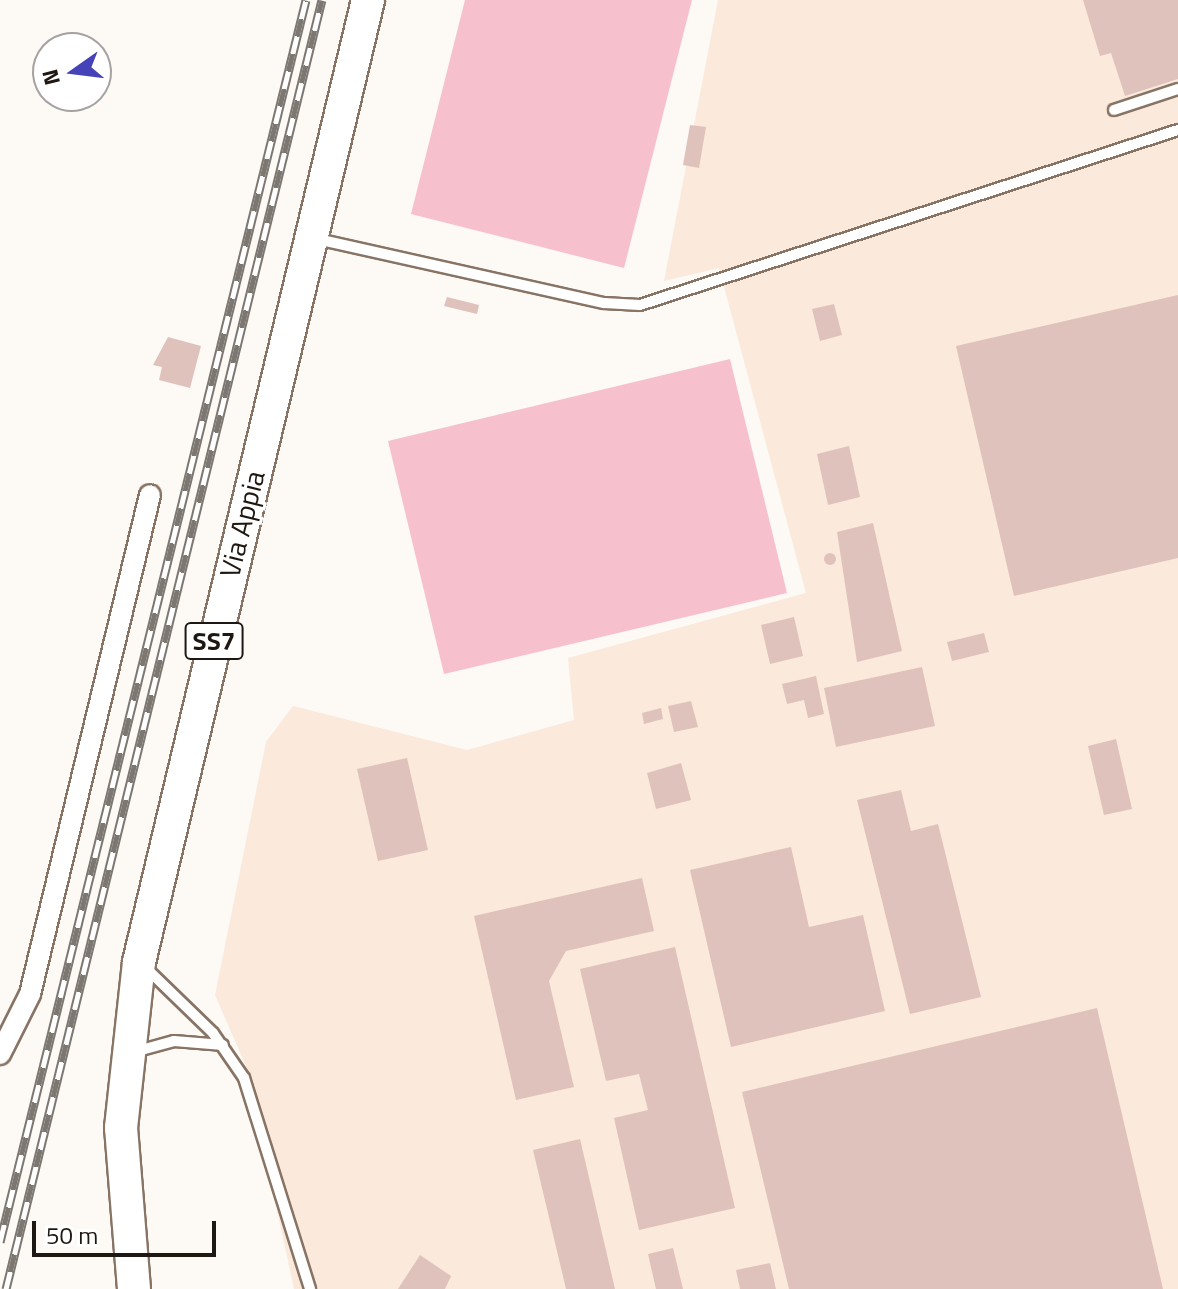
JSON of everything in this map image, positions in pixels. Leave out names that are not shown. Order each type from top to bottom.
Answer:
[{"type":"main road","name":"Via Appia","points":[[134,1289],[121,1166],[125,1057],[139,962],[368,0]]},
{"type":"street","points":[[0,1054],[30,994],[150,495]]},
{"type":"lane","points":[[1114,110],[1178,89]]},
{"type":"lane","points":[[311,237],[640,305],[1178,130]]},
{"type":"lane","points":[[139,962],[223,1045],[264,1123],[310,1289]]},
{"type":"lane","points":[[125,1057],[174,1041],[223,1045]]},
{"type":"shaded area","points":[[465,0],[692,0],[624,268],[411,214]]},
{"type":"shaded area","points":[[718,0],[1178,0],[1178,1289],[294,1289],[246,1066],[215,995],[266,742],[293,706],[467,750],[574,720],[568,658],[806,593],[719,268],[664,281]]},
{"type":"shaded area","points":[[730,359],[787,593],[444,674],[388,441]]},
{"type":"building","points":[[1083,0],[1178,0],[1178,79],[1125,96],[1111,53],[1100,56]]},
{"type":"building","points":[[690,125],[706,127],[699,168],[683,165]]},
{"type":"building","points":[[1178,295],[1178,558],[1014,596],[956,346]]},
{"type":"building","points":[[447,297],[479,305],[477,314],[444,306]]},
{"type":"building","points":[[834,304],[842,335],[820,341],[812,309]]},
{"type":"building","points":[[168,337],[201,346],[190,388],[159,380],[162,367],[153,365]]},
{"type":"building","points":[[849,446],[860,497],[828,505],[817,454]]},
{"type":"building","points":[[873,523],[902,651],[857,662],[837,532]]},
{"type":"building","points":[[830,553],[836,559],[830,565],[824,559]]},
{"type":"building","points":[[794,617],[803,656],[770,664],[761,625]]},
{"type":"building","points":[[984,633],[989,652],[952,661],[947,642]]},
{"type":"building","points":[[922,667],[935,726],[836,747],[824,688]]},
{"type":"building","points":[[816,676],[824,714],[808,718],[804,700],[787,704],[782,684]]},
{"type":"building","points":[[691,701],[698,727],[674,732],[668,706]]},
{"type":"building","points":[[661,708],[663,719],[644,724],[642,713]]},
{"type":"building","points":[[1116,739],[1132,809],[1104,815],[1088,746]]},
{"type":"building","points":[[407,758],[428,850],[378,861],[357,769]]},
{"type":"building","points":[[681,763],[691,800],[656,809],[647,773]]},
{"type":"building","points":[[901,790],[911,831],[938,824],[981,997],[910,1014],[857,800]]},
{"type":"building","points":[[791,847],[809,927],[863,915],[885,1011],[731,1047],[690,870]]},
{"type":"building","points":[[642,878],[654,931],[566,951],[549,981],[574,1087],[516,1100],[474,916]]},
{"type":"building","points":[[675,947],[735,1208],[639,1230],[614,1118],[648,1110],[639,1074],[606,1081],[580,969]]},
{"type":"building","points":[[1097,1008],[1163,1289],[789,1289],[742,1092]]},
{"type":"building","points":[[580,1139],[615,1289],[566,1289],[533,1150]]},
{"type":"building","points":[[673,1248],[683,1289],[656,1289],[648,1254]]},
{"type":"building","points":[[420,1255],[451,1276],[445,1289],[398,1289]]},
{"type":"building","points":[[770,1263],[776,1289],[740,1289],[736,1270]]},
{"type":"railway","points":[[0,1242],[306,0]]},
{"type":"railway","points":[[6,1289],[322,0]]}]
